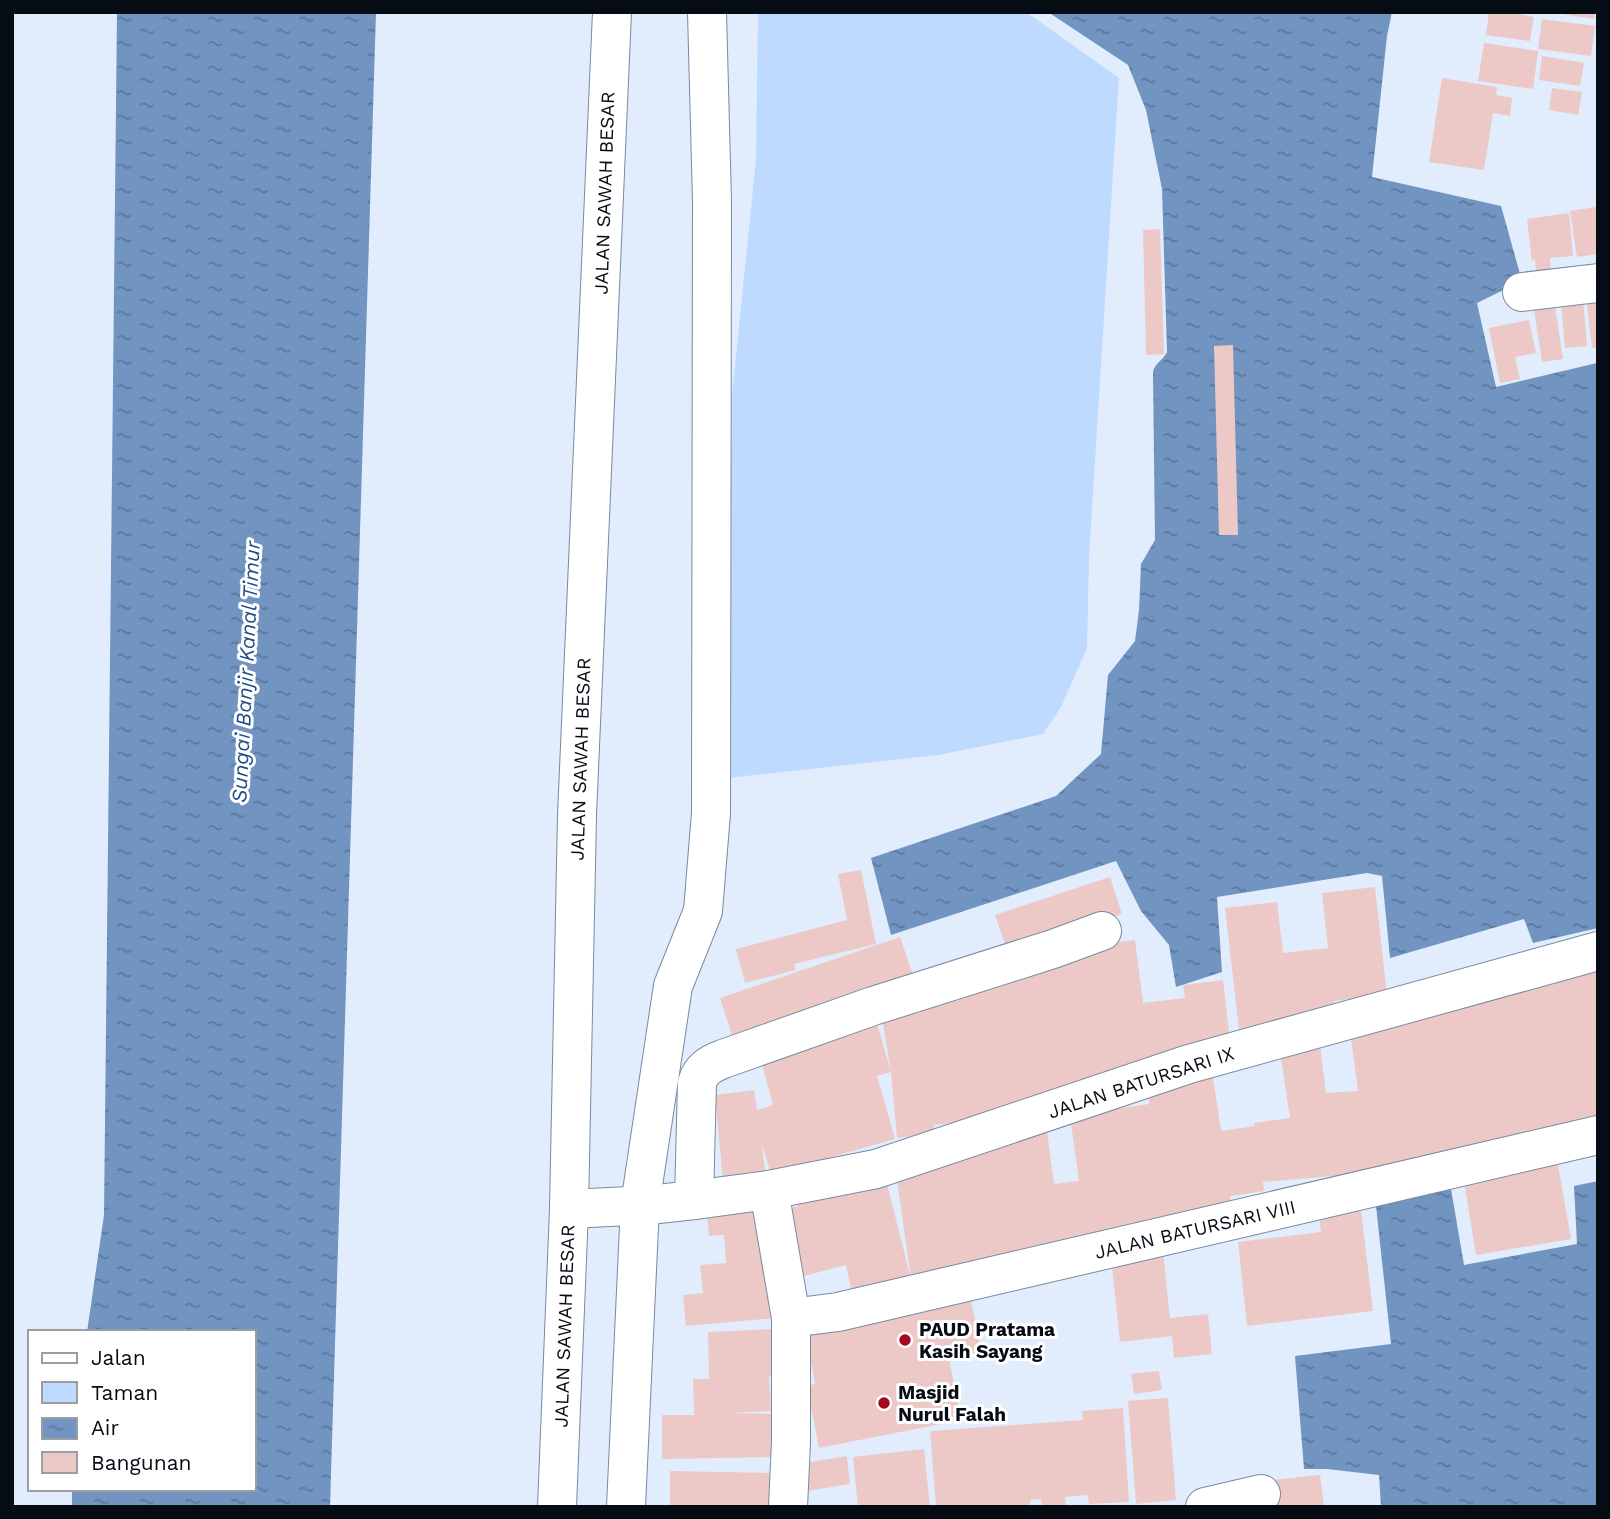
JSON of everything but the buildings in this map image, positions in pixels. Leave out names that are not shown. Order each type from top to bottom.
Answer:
[{"type":"street","name":"JALAN SAWAH BESAR","points":[[557,1507],[569,1209],[577,815],[612,12]]},
{"type":"street","points":[[626,1507],[666,1203],[673,986],[704,911],[711,813],[712,202],[707,12]]},
{"type":"street","points":[[1522,292],[1598,283]]},
{"type":"street","points":[[666,1203],[699,1074],[704,1069],[723,1059],[873,1006],[1102,931]]},
{"type":"street","name":"JALAN BATURSARI IX","points":[[569,1209],[666,1203],[769,1190],[876,1169],[1189,1064],[1598,951]]},
{"type":"street","name":"JALAN BATURSARI VIII","points":[[791,1318],[838,1312],[1598,1135]]},
{"type":"street","points":[[769,1190],[791,1318],[788,1507]]},
{"type":"street","points":[[1205,1507],[1261,1494]]},
{"type":"green space","points":[[758,12],[1026,12],[1119,78],[1089,558],[1087,648],[1061,707],[1043,734],[938,755],[727,778],[732,396],[756,159]]},
{"type":"water","name":"Sungai Banjir Kanal Timur","points":[[117,12],[376,12],[330,1507],[72,1507],[72,1491],[256,1491],[256,1330],[87,1330],[104,1215]]},
{"type":"water","points":[[1048,12],[1392,12],[1372,177],[1501,206],[1522,281],[1477,303],[1496,387],[1597,363],[1598,928],[1533,943],[1524,919],[1390,958],[1382,876],[1367,873],[1217,897],[1222,972],[1176,987],[1169,945],[1141,911],[1116,861],[891,935],[871,858],[1056,796],[1101,754],[1108,675],[1135,641],[1141,564],[1155,540],[1153,372],[1167,352],[1162,189],[1146,110],[1128,65]]},
{"type":"water","points":[[1598,1181],[1598,1507],[1381,1507],[1379,1475],[1304,1469],[1295,1356],[1391,1344],[1376,1206],[1450,1183],[1464,1265],[1577,1244],[1574,1186]]},
{"type":"place","name":"PAUD Pratama Kasih Sayang","points":[[905,1340]]},
{"type":"place","name":"Masjid Nurul Falah","points":[[884,1403]]}]
